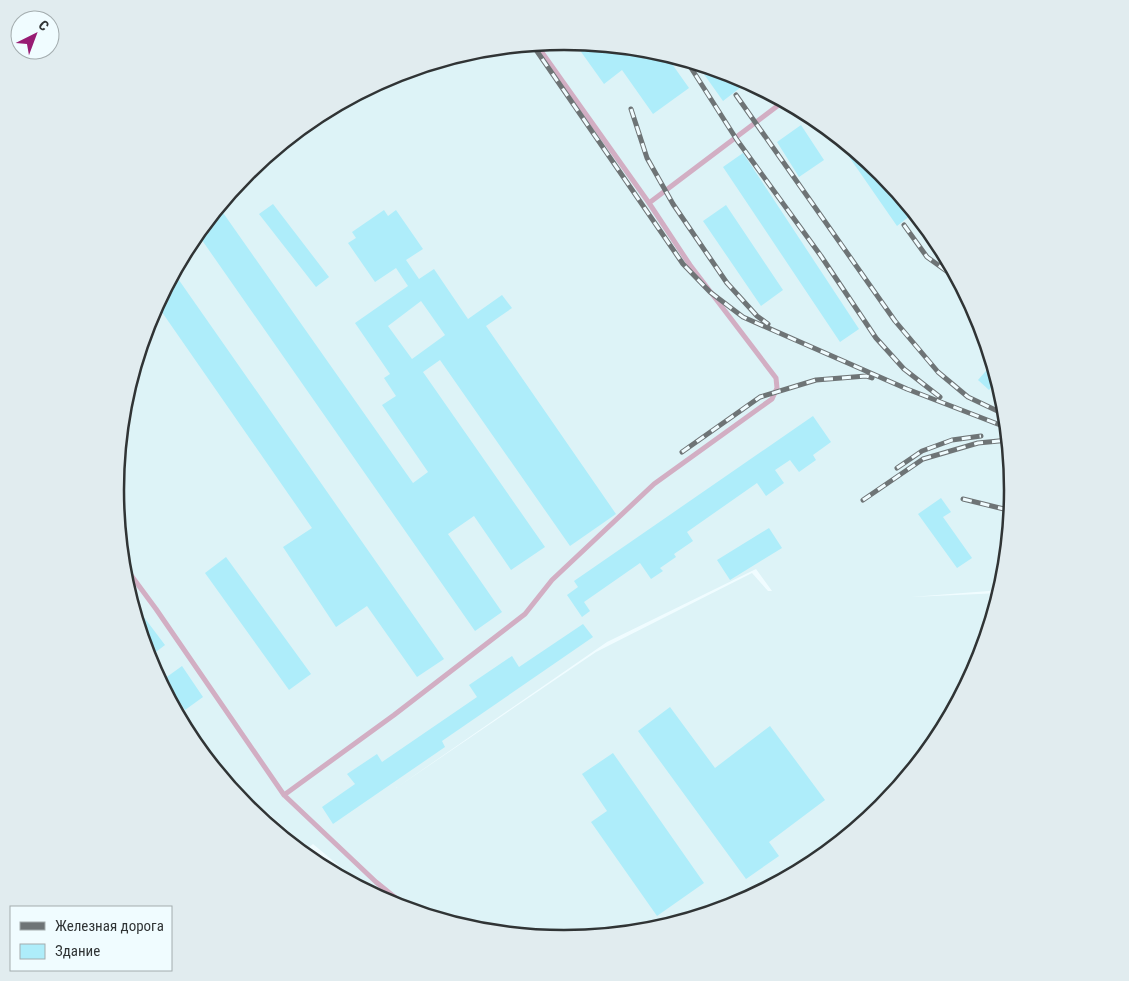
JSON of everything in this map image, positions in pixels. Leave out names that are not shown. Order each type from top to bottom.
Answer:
[{"type":"lane","points":[[284,795],[394,715],[525,614],[552,580],[654,484],[772,399],[777,388],[776,378],[690,266],[649,202],[541,51]]},
{"type":"lane","points":[[649,202],[778,105]]},
{"type":"lane","points":[[132,577],[284,795],[376,882],[394,896]]},
{"type":"shaded area","points":[[564,50],[593,51],[650,58],[679,65],[706,73],[759,95],[785,109],[833,141],[855,159],[896,200],[914,222],[946,270],[960,296],[982,349],[997,405],[1001,433],[1005,490],[1004,519],[993,591],[911,597],[993,593],[982,632],[960,685],[946,711],[914,759],[896,781],[855,822],[833,840],[785,872],[759,886],[706,908],[650,923],[593,930],[564,931],[536,930],[479,923],[423,908],[370,886],[351,876],[313,844],[308,848],[242,790],[215,759],[198,735],[169,685],[158,659],[147,632],[132,576],[125,519],[124,490],[125,462],[132,405],[147,349],[169,296],[183,270],[215,222],[233,200],[274,159],[296,141],[344,109],[370,95],[423,73],[479,58],[507,54]],"holes":[[[756,569],[772,591],[768,591],[752,573],[596,652],[396,788],[607,642]]]},
{"type":"building","points":[[580,51],[622,54],[671,63],[689,88],[653,114],[622,70],[604,84]]},
{"type":"building","points":[[702,72],[741,87],[723,101]]},
{"type":"building","points":[[801,125],[824,160],[799,177],[777,142]]},
{"type":"building","points":[[845,151],[876,179],[909,216],[897,226]]},
{"type":"building","points":[[743,153],[859,329],[840,342],[723,167]]},
{"type":"building","points":[[273,204],[329,277],[316,287],[259,214]]},
{"type":"building","points":[[726,205],[783,290],[761,306],[703,221]]},
{"type":"building","points":[[384,210],[388,216],[396,210],[423,249],[406,260],[419,279],[434,269],[468,319],[502,295],[512,308],[486,326],[616,514],[570,546],[440,360],[423,372],[545,547],[511,570],[474,516],[448,534],[502,612],[475,631],[202,240],[223,212],[413,483],[428,472],[382,405],[396,396],[384,378],[390,374],[355,323],[408,286],[396,268],[375,282],[348,243],[356,238],[352,232]],"holes":[[[421,301],[445,335],[412,359],[388,326]]]},
{"type":"building","points":[[178,279],[444,659],[417,677],[367,606],[336,627],[283,547],[312,528],[162,312]]},
{"type":"building","points":[[988,369],[992,386],[989,390],[978,380]]},
{"type":"building","points":[[813,416],[831,442],[813,455],[816,460],[799,472],[790,460],[775,470],[784,483],[766,496],[757,483],[687,532],[693,541],[674,554],[676,557],[660,568],[663,571],[651,579],[640,563],[584,602],[590,611],[582,617],[567,595],[578,587],[574,581]]},
{"type":"building","points":[[941,498],[951,512],[943,517],[972,558],[957,568],[918,514]]},
{"type":"building","points":[[769,528],[782,548],[730,580],[717,560]]},
{"type":"building","points":[[226,557],[311,674],[289,690],[205,573]]},
{"type":"building","points":[[142,614],[165,645],[155,652]]},
{"type":"building","points":[[583,624],[593,637],[442,741],[445,747],[333,824],[322,807],[355,784],[347,774],[377,754],[382,762],[477,697],[469,685],[512,656],[519,667]]},
{"type":"building","points":[[182,666],[203,697],[185,710],[166,678]]},
{"type":"building","points":[[670,707],[715,768],[770,726],[825,800],[769,842],[779,856],[746,879],[638,731]]},
{"type":"building","points":[[613,753],[704,883],[657,916],[591,822],[607,811],[582,774]]},
{"type":"railway","points":[[537,51],[683,264],[710,292],[743,317],[907,389],[1000,425]]},
{"type":"railway","points":[[692,69],[737,140],[821,256],[876,338],[904,369],[940,397]]},
{"type":"railway","points":[[736,95],[895,321],[938,372],[968,397],[998,411]]},
{"type":"railway","points":[[631,109],[647,158],[673,204],[727,283],[757,316],[768,324]]},
{"type":"railway","points":[[904,225],[927,257],[947,271]]},
{"type":"railway","points":[[682,452],[760,397],[816,380],[866,376],[872,378]]},
{"type":"railway","points":[[897,468],[922,451],[952,440],[981,436]]},
{"type":"railway","points":[[863,500],[923,459],[978,443],[1002,441]]},
{"type":"railway","points":[[963,499],[1004,509]]}]
